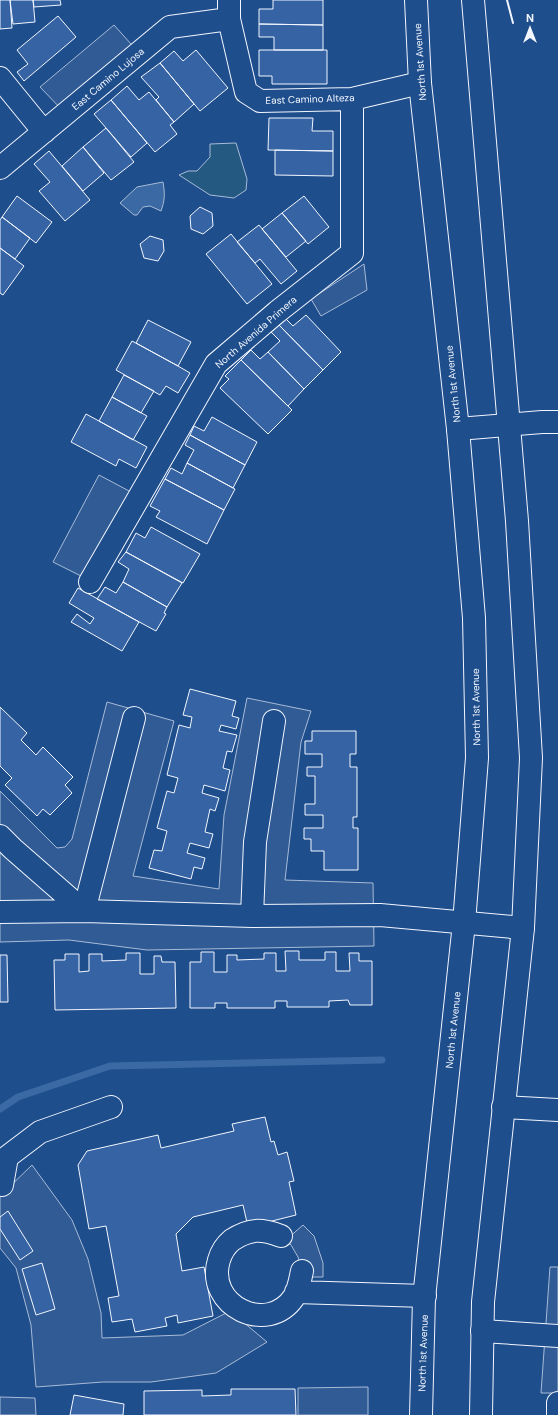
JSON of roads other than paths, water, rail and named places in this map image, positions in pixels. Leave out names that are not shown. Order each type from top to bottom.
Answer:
[{"type":"main road","name":"North 1st Avenue","points":[[416,0],[420,83],[458,429],[474,618],[477,758],[464,923],[425,1296],[421,1415]]},
{"type":"main road","points":[[474,0],[479,78],[517,521],[531,758],[522,928],[483,1302],[481,1415]]},
{"type":"main road","name":"East Camino Alteza","points":[[229,9],[246,92],[260,101],[352,99],[420,83]]},
{"type":"main road","name":"East Camino Lujosa","points":[[0,168],[170,27],[229,9]]},
{"type":"main road","points":[[0,78],[44,132]]},
{"type":"main road","name":"North Avenida Primera","points":[[90,582],[216,364],[277,312],[352,253],[352,99]]},
{"type":"main road","points":[[458,429],[558,422]]},
{"type":"main road","points":[[84,911],[134,718]]},
{"type":"main road","points":[[252,916],[255,842],[274,721]]},
{"type":"main road","points":[[0,836],[84,911]]},
{"type":"main road","points":[[0,912],[84,911],[252,916],[380,915],[522,928]]},
{"type":"main road","points":[[2,1185],[7,1157],[40,1132],[111,1107]]},
{"type":"main road","points":[[504,1107],[558,1110]]},
{"type":"main road","points":[[281,1236],[268,1231],[254,1230],[241,1234],[229,1242],[221,1254],[217,1267],[217,1281],[222,1294],[232,1305],[244,1312],[258,1315],[272,1313],[284,1307],[294,1297],[300,1284],[302,1271]]},
{"type":"main road","points":[[296,1292],[425,1296]]},
{"type":"main road","points":[[482,1331],[558,1336]]},
{"type":"main road","points":[[558,1399],[558,1415]]},
{"type":"waterway","points":[[0,1109],[18,1097],[110,1066],[382,1060]]}]
